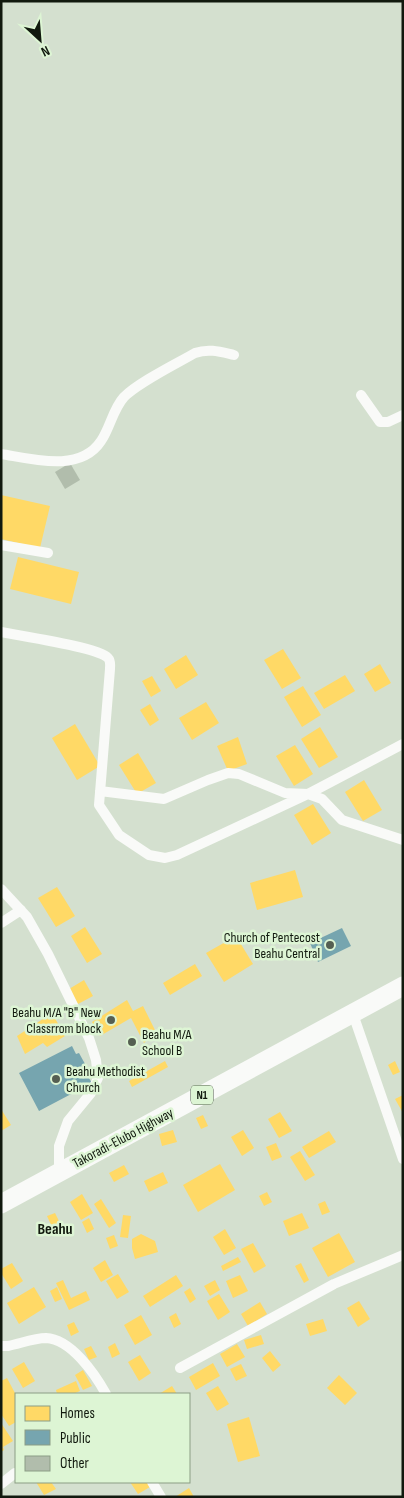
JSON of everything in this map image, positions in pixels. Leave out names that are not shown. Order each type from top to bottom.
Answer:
[{"type":"highway","name":"Takoradi-Elubo Highway","points":[[1,1204],[403,986]]},
{"type":"street","points":[[1,454],[60,462],[87,454],[101,441],[119,403],[129,393],[195,353],[212,350],[234,355]]},
{"type":"street","points":[[361,395],[380,422],[388,422],[403,415]]},
{"type":"street","points":[[1,545],[48,553]]},
{"type":"street","points":[[1,632],[87,649],[107,657],[110,662],[110,669],[99,805],[119,835],[150,855],[166,858],[178,855],[308,794],[403,744]]},
{"type":"street","points":[[100,791],[164,799],[228,773],[239,774],[285,793],[308,794],[322,799],[342,820],[403,840]]},
{"type":"street","points":[[1,889],[21,910],[48,954],[89,1038],[96,1060],[98,1078],[90,1093],[68,1121],[59,1146],[59,1172]]},
{"type":"street","points":[[1,923],[21,910]]},
{"type":"street","points":[[353,1014],[403,1159]]},
{"type":"street","points":[[180,1368],[334,1284],[403,1255]]},
{"type":"street","points":[[1,1346],[45,1338],[56,1340],[77,1353],[105,1393]]},
{"type":"street","points":[[1,1484],[15,1473]]},
{"type":"street","points":[[153,1483],[161,1497]]},
{"type":"building: Homes","points":[[1,495],[50,506],[40,548],[1,539]]},
{"type":"building: Homes","points":[[18,557],[79,572],[71,604],[10,589]]},
{"type":"building: Homes","points":[[283,649],[301,678],[282,689],[264,660]]},
{"type":"building: Homes","points":[[186,655],[198,675],[176,689],[164,669]]},
{"type":"building: Homes","points":[[380,664],[391,683],[375,692],[364,674]]},
{"type":"building: Homes","points":[[345,675],[355,691],[324,709],[314,693]]},
{"type":"building: Homes","points":[[152,676],[161,691],[151,697],[142,681]]},
{"type":"building: Homes","points":[[303,686],[321,715],[302,727],[284,697]]},
{"type":"building: Homes","points":[[206,702],[219,723],[192,740],[179,718]]},
{"type":"building: Homes","points":[[150,704],[159,720],[150,726],[140,710]]},
{"type":"building: Homes","points":[[75,724],[100,766],[77,780],[52,738]]},
{"type":"building: Homes","points":[[320,727],[338,757],[319,768],[301,739]]},
{"type":"building: Homes","points":[[238,737],[247,764],[228,771],[217,746]]},
{"type":"building: Homes","points":[[295,745],[313,774],[294,786],[276,756]]},
{"type":"building: Homes","points":[[138,753],[156,783],[137,794],[119,765]]},
{"type":"building: Homes","points":[[364,780],[382,810],[363,821],[345,792]]},
{"type":"building: Homes","points":[[313,804],[331,833],[312,845],[294,815]]},
{"type":"building: Homes","points":[[295,870],[303,897],[257,910],[250,883]]},
{"type":"building: Homes","points":[[57,887],[75,916],[56,927],[38,898]]},
{"type":"building: Homes","points":[[85,927],[102,954],[87,963],[71,936]]},
{"type":"building: Homes","points":[[236,936],[253,964],[224,982],[206,953]]},
{"type":"building: Homes","points":[[195,964],[202,976],[170,995],[163,983]]},
{"type":"building: Homes","points":[[84,980],[93,996],[78,1004],[69,989]]},
{"type":"building: Homes","name":"Beahu M/A \"B\" New Classrrom block","points":[[127,1000],[133,1011],[143,1006],[156,1032],[144,1043],[131,1018],[100,1036],[92,1022]]},
{"type":"building: Homes","points":[[52,1013],[65,1036],[47,1047],[43,1043],[25,1054],[17,1036]]},
{"type":"building: Homes","points":[[165,1061],[168,1067],[132,1087],[129,1081]]},
{"type":"building: Homes","points":[[395,1061],[400,1072],[393,1075],[388,1065]]},
{"type":"building: Homes","points":[[403,1095],[403,1113],[395,1099]]},
{"type":"building: Homes","points":[[1,1109],[11,1125],[1,1131]]},
{"type":"building: Homes","points":[[280,1112],[292,1131],[279,1138],[268,1119]]},
{"type":"building: Homes","points":[[203,1115],[208,1126],[201,1129],[196,1118]]},
{"type":"building: Homes","points":[[173,1130],[177,1142],[162,1146],[159,1134]]},
{"type":"building: Homes","points":[[243,1130],[254,1148],[242,1156],[231,1137]]},
{"type":"building: Homes","points":[[329,1131],[336,1142],[309,1158],[302,1147]]},
{"type":"building: Homes","points":[[276,1143],[282,1157],[272,1161],[266,1147]]},
{"type":"building: Homes","points":[[300,1151],[315,1175],[305,1181],[290,1157]]},
{"type":"building: Homes","points":[[220,1164],[235,1190],[198,1212],[183,1185]]},
{"type":"building: Homes","points":[[124,1165],[129,1174],[114,1182],[109,1173]]},
{"type":"building: Homes","points":[[163,1172],[168,1183],[149,1192],[144,1181]]},
{"type":"building: Homes","points":[[267,1192],[272,1202],[264,1206],[259,1196]]},
{"type":"building: Homes","points":[[82,1194],[93,1213],[81,1220],[70,1202]]},
{"type":"building: Homes","points":[[101,1199],[116,1223],[109,1228],[94,1204]]},
{"type":"building: Homes","points":[[325,1201],[330,1212],[322,1215],[318,1204]]},
{"type":"building: Homes","points":[[55,1213],[60,1223],[52,1227],[47,1216]]},
{"type":"building: Homes","points":[[302,1213],[309,1228],[289,1236],[283,1221]]},
{"type":"building: Homes","points":[[123,1215],[131,1216],[128,1238],[120,1237]]},
{"type":"building: Homes","points":[[89,1218],[94,1229],[87,1233],[82,1222]]},
{"type":"building: Homes","points":[[225,1229],[236,1248],[224,1255],[213,1237]]},
{"type":"building: Homes","points":[[339,1233],[355,1262],[328,1277],[312,1248]]},
{"type":"building: Homes","points":[[141,1234],[155,1241],[158,1252],[135,1259],[132,1239]]},
{"type":"building: Homes","points":[[114,1235],[118,1246],[110,1249],[106,1238]]},
{"type":"building: Homes","points":[[253,1243],[266,1266],[254,1273],[241,1249]]},
{"type":"building: Homes","points":[[238,1257],[241,1262],[223,1271],[221,1266]]},
{"type":"building: Homes","points":[[105,1260],[113,1275],[101,1282],[93,1268]]},
{"type":"building: Homes","points":[[12,1263],[23,1281],[11,1289],[1,1273],[1,1269]]},
{"type":"building: Homes","points":[[301,1263],[309,1280],[304,1283],[295,1266]]},
{"type":"building: Homes","points":[[118,1274],[129,1292],[117,1299],[106,1281]]},
{"type":"building: Homes","points":[[176,1275],[183,1286],[150,1307],[143,1296]]},
{"type":"building: Homes","points":[[240,1275],[248,1291],[233,1298],[226,1281]]},
{"type":"building: Homes","points":[[63,1280],[71,1298],[86,1291],[90,1300],[69,1310],[56,1283]]},
{"type":"building: Homes","points":[[215,1280],[220,1290],[210,1296],[204,1286]]},
{"type":"building: Homes","points":[[34,1287],[46,1307],[19,1324],[7,1303]]},
{"type":"building: Homes","points":[[57,1287],[62,1299],[55,1302],[50,1291]]},
{"type":"building: Homes","points":[[190,1288],[196,1299],[190,1303],[184,1292]]},
{"type":"building: Homes","points":[[219,1294],[230,1312],[218,1320],[207,1301]]},
{"type":"building: Homes","points":[[359,1301],[370,1319],[358,1327],[347,1308]]},
{"type":"building: Homes","points":[[260,1302],[267,1314],[248,1326],[241,1314]]},
{"type":"building: Homes","points":[[176,1313],[181,1324],[174,1328],[169,1317]]},
{"type":"building: Homes","points":[[141,1315],[152,1335],[135,1345],[124,1325]]},
{"type":"building: Homes","points":[[323,1319],[327,1331],[310,1336],[306,1324]]},
{"type":"building: Homes","points":[[74,1322],[79,1332],[71,1336],[67,1325]]},
{"type":"building: Homes","points":[[261,1335],[264,1344],[247,1349],[244,1340]]},
{"type":"building: Homes","points":[[115,1343],[120,1354],[112,1358],[108,1347]]},
{"type":"building: Homes","points":[[237,1344],[245,1357],[227,1367],[220,1354]]},
{"type":"building: Homes","points":[[91,1346],[97,1357],[89,1360],[84,1349]]},
{"type":"building: Homes","points":[[270,1351],[281,1365],[273,1372],[262,1358]]},
{"type":"building: Homes","points":[[140,1355],[151,1373],[139,1381],[128,1362]]},
{"type":"building: Homes","points":[[24,1362],[35,1381],[23,1388],[12,1369]]},
{"type":"building: Homes","points":[[213,1363],[220,1376],[196,1390],[189,1377]]},
{"type":"building: Homes","points":[[241,1364],[247,1376],[236,1381],[230,1369]]},
{"type":"building: Homes","points":[[83,1370],[92,1386],[83,1390],[75,1375]]},
{"type":"building: Homes","points":[[339,1375],[357,1393],[345,1405],[327,1388]]},
{"type":"building: Homes","points":[[7,1378],[15,1393],[15,1423],[9,1426],[1,1414],[1,1381]]},
{"type":"building: Homes","points":[[76,1381],[80,1391],[75,1393],[57,1393],[56,1390]]},
{"type":"building: Homes","points":[[172,1386],[176,1393],[161,1393]]},
{"type":"building: Homes","points":[[218,1386],[229,1404],[217,1411],[206,1393]]},
{"type":"building: Homes","points":[[249,1417],[260,1456],[238,1462],[227,1424]]},
{"type":"building: Homes","points":[[1,1423],[13,1441],[3,1447],[4,1450],[1,1452]]},
{"type":"building: Homes","points":[[37,1483],[52,1483],[56,1489],[44,1495]]},
{"type":"building: Homes","points":[[131,1483],[148,1483],[150,1487],[138,1494]]},
{"type":"building: Homes","points":[[189,1488],[194,1497],[175,1497]]},
{"type":"building: Public","name":"Church of Pentecost Beahu Central","points":[[342,928],[351,946],[318,962],[310,943]]},
{"type":"building: Public","name":"Beahu Methodist Church","points":[[72,1046],[76,1054],[79,1053],[90,1073],[87,1075],[92,1083],[39,1111],[19,1073]]},
{"type":"building: Other","points":[[70,463],[80,480],[65,489],[55,472]]},
{"type":"place","name":"Church of Pentecost Beahu Central","points":[[330,945]]},
{"type":"place","name":"Beahu M/A \"B\" New Classrrom block","points":[[111,1020]]},
{"type":"place","name":"Beahu M/A School B","points":[[132,1042]]},
{"type":"place","name":"Beahu Methodist Church","points":[[56,1079]]},
{"type":"district","name":"Beahu","points":[[55,1229]]}]
